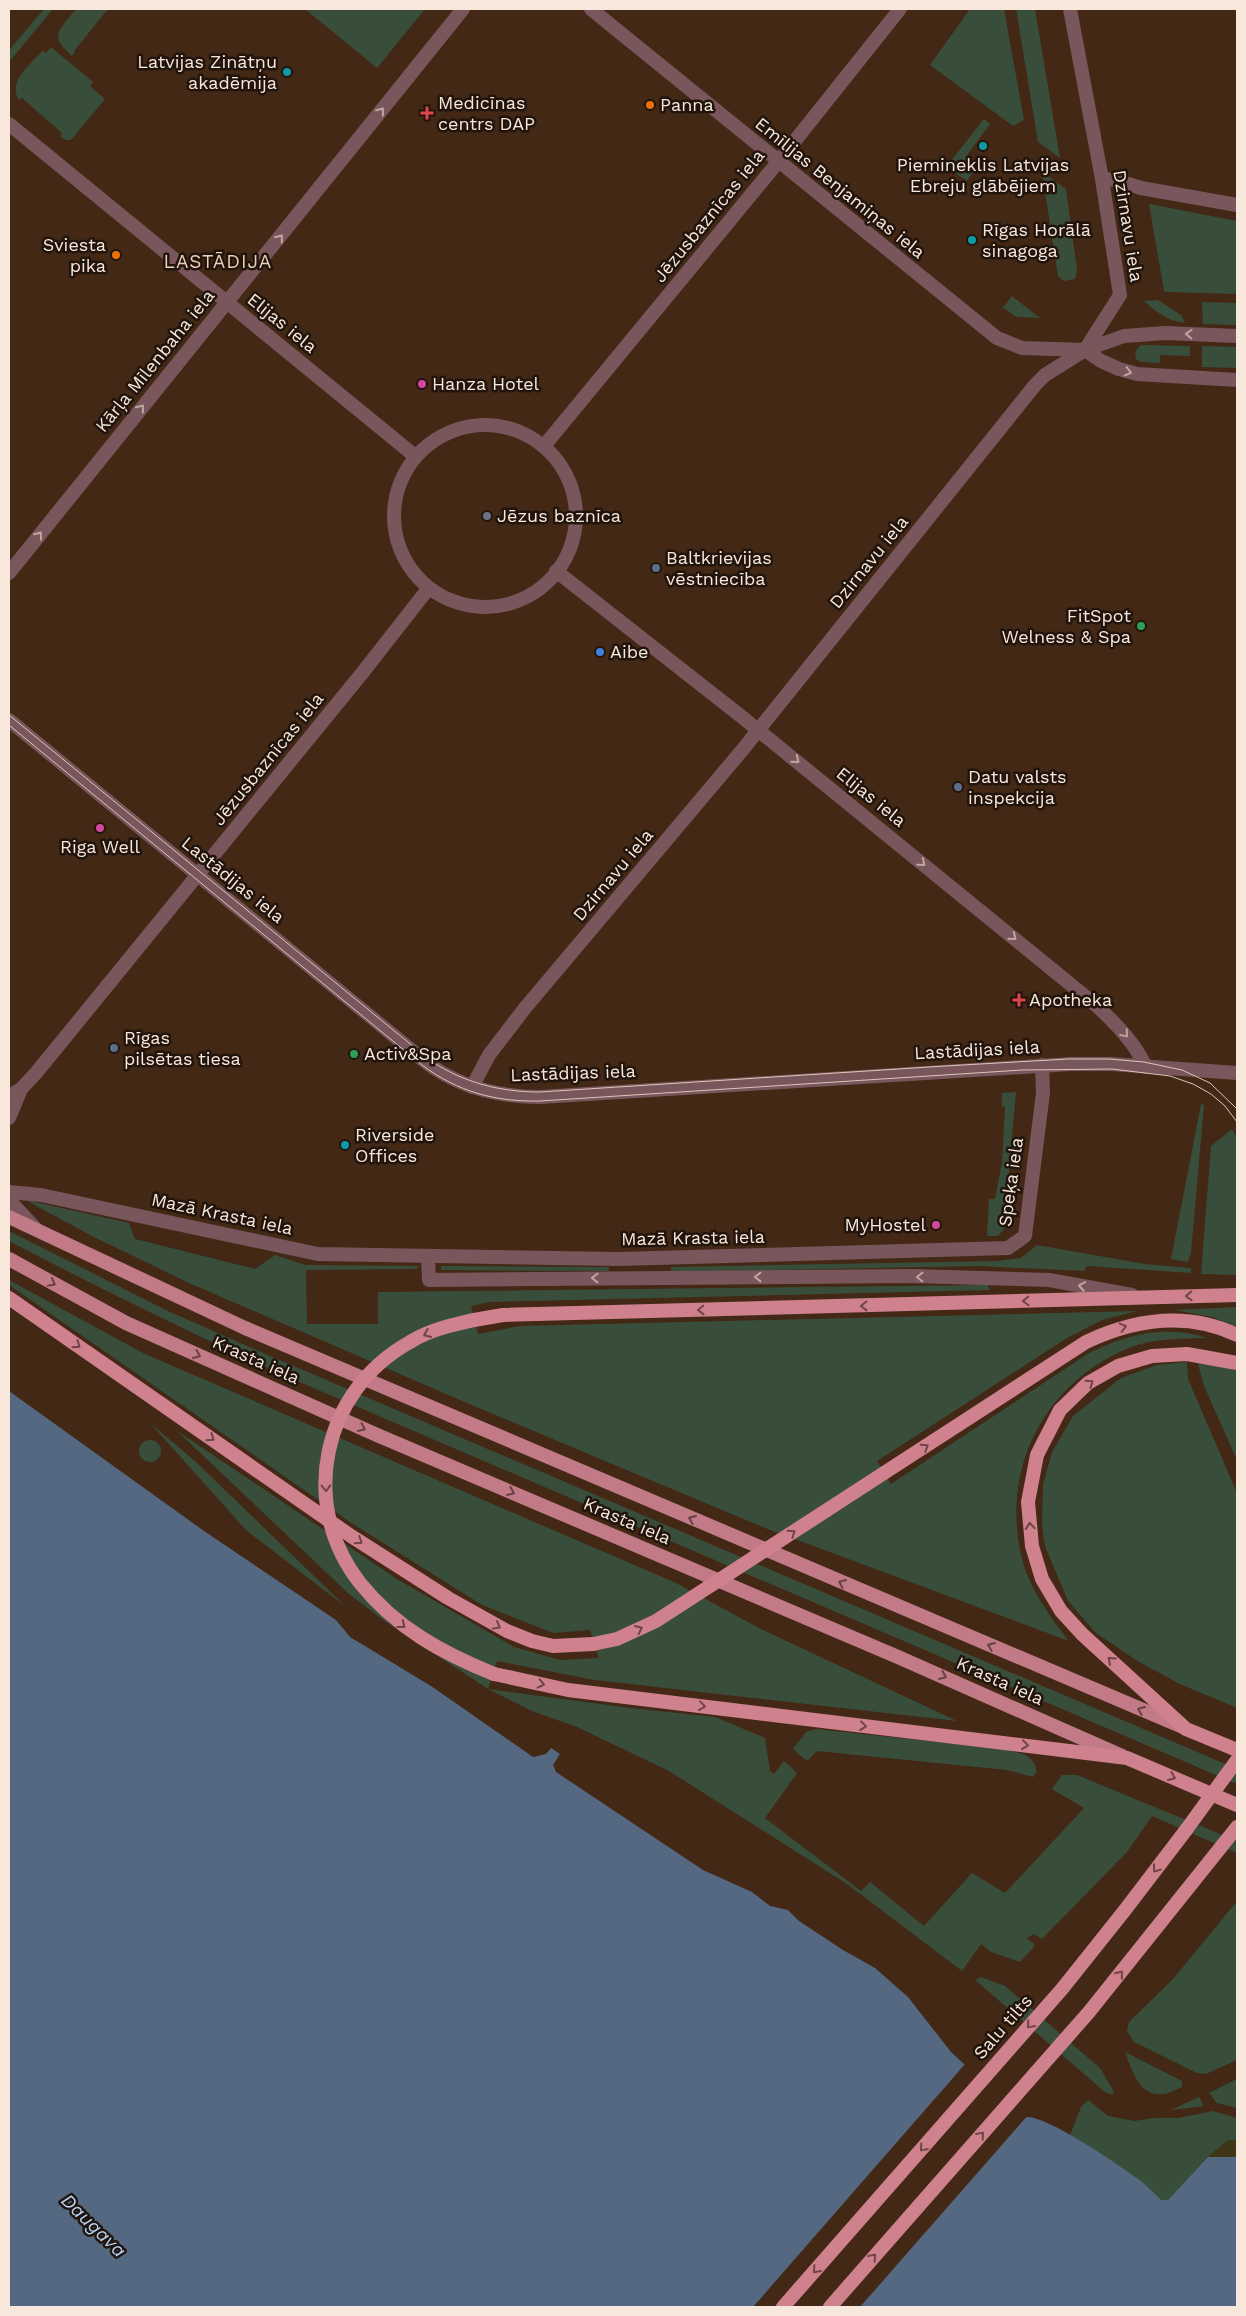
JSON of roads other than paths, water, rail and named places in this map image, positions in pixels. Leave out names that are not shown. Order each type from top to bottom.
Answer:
[{"type":"highway","points":[[1127,1758],[568,1690],[494,1674],[452,1657],[408,1630],[377,1602],[360,1583],[346,1561],[336,1539],[326,1496],[327,1458],[336,1423],[348,1402],[368,1375],[386,1358],[410,1342],[453,1325],[474,1320],[503,1315],[1237,1294]]},
{"type":"highway","points":[[9,1298],[351,1536],[448,1598],[507,1631],[532,1641],[554,1646],[593,1644],[617,1639],[656,1621],[1086,1342],[1113,1329],[1142,1322],[1172,1320],[1202,1324],[1237,1335]]},
{"type":"highway","points":[[1186,1729],[1082,1634],[1061,1611],[1042,1579],[1032,1546],[1028,1502],[1037,1455],[1060,1410],[1088,1383],[1118,1366],[1152,1356],[1188,1354],[1237,1363]]},
{"type":"highway","name":"Krasta iela","points":[[1186,1729],[1237,1750]]},
{"type":"highway","name":"Krasta iela","points":[[1127,1758],[1237,1805]]},
{"type":"highway","name":"Salu tilts","points":[[783,2307],[1062,1989],[1126,1910],[1237,1760]]},
{"type":"highway","points":[[830,2307],[1089,2012],[1223,1847],[1237,1826]]},
{"type":"main road","name":"Krasta iela","points":[[9,1217],[245,1328],[1186,1729]]},
{"type":"main road","name":"Krasta iela","points":[[9,1260],[135,1327],[377,1435],[898,1657],[1127,1758]]},
{"type":"street","name":"Kārļa Mīlenbaha iela","points":[[9,573],[463,9]]},
{"type":"street","name":"Emīlijas Benjamiņas iela","points":[[590,9],[997,338],[1022,348],[1085,350],[1124,336],[1165,333],[1237,336]]},
{"type":"street","name":"Jēzusbaznīcas iela","points":[[544,446],[778,162],[900,9]]},
{"type":"street","name":"Dzirnavu iela","points":[[472,1087],[489,1055],[525,1008],[758,730],[1035,385],[1045,375],[1085,350],[1120,295],[1102,179],[1070,9]]},
{"type":"street","name":"Elijas iela","points":[[9,124],[415,456]]},
{"type":"street","points":[[1102,179],[1116,180],[1140,188],[1237,205]]},
{"type":"street","points":[[1085,350],[1119,370],[1138,374],[1237,380]]},
{"type":"street","points":[[492,425],[520,431],[544,446],[563,467],[574,493],[577,521],[571,549],[556,571],[530,596],[510,605],[482,608],[453,603],[428,589],[408,567],[396,540],[393,511],[399,482],[415,456],[437,438],[463,427],[473,426],[492,425]]},
{"type":"street","name":"Elijas iela","points":[[556,571],[758,730],[1097,1006],[1126,1033],[1139,1052],[1146,1067]]},
{"type":"street","name":"Jēzusbaznīcas iela","points":[[9,1118],[15,1093],[182,891],[198,875],[428,589]]},
{"type":"street","name":"Lastādijas iela","points":[[9,720],[427,1063],[450,1078],[472,1087],[509,1095],[540,1097],[1042,1065],[1111,1064],[1237,1073]]},
{"type":"street","name":"Speķa iela","points":[[958,1251],[1008,1248],[1026,1236],[1042,1093],[1042,1065]]},
{"type":"street","name":"Mazā Krasta iela","points":[[9,1192],[41,1195],[318,1254],[618,1259],[958,1251]]},
{"type":"street","name":"Krasta iela","points":[[9,1200],[38,1230]]},
{"type":"street","points":[[428,1257],[429,1280],[912,1276],[1000,1278],[1049,1280],[1147,1297]]},
{"type":"water","name":"Daugava","points":[[9,1391],[204,1531],[336,1620],[350,1637],[431,1686],[533,1757],[546,1754],[551,1748],[560,1754],[553,1765],[556,1772],[703,1870],[752,1892],[770,1906],[788,1910],[799,1921],[843,1950],[875,1968],[908,1997],[951,2052],[1027,2117],[1052,2125],[1085,2143],[1141,2181],[1161,2200],[1168,2200],[1208,2157],[1237,2157],[1237,2307],[9,2307]]},
{"type":"tram line","points":[[9,715],[431,1061],[456,1075],[483,1085],[525,1092],[540,1092],[945,1066],[1068,1059],[1109,1059],[1144,1062],[1182,1070],[1210,1083],[1237,1109]]},
{"type":"tram line","points":[[9,725],[422,1065],[449,1082],[478,1094],[508,1100],[540,1101],[1022,1070],[1112,1069],[1170,1076],[1193,1084],[1211,1094],[1225,1106],[1237,1122]]},
{"type":"place","name":"Latvijas Zinātņu akadēmija","points":[[287,72]]},
{"type":"place","name":"Panna","points":[[650,105]]},
{"type":"place","name":"Medicīnas centrs DAP","points":[[427,113]]},
{"type":"place","name":"Piemineklis Latvijas Ebreju glābējiem","points":[[983,146]]},
{"type":"place","name":"Rīgas Horālā sinagoga","points":[[972,240]]},
{"type":"place","name":"Sviesta pika","points":[[116,255]]},
{"type":"place","name":"Hanza Hotel","points":[[422,384]]},
{"type":"place","name":"Jēzus baznīca","points":[[487,516]]},
{"type":"place","name":"Baltkrievijas vēstniecība","points":[[656,568]]},
{"type":"place","name":"FitSpot Welness & Spa","points":[[1141,626]]},
{"type":"place","name":"Aibe","points":[[600,652]]},
{"type":"place","name":"Datu valsts inspekcija","points":[[958,787]]},
{"type":"place","name":"Riga Well","points":[[100,828]]},
{"type":"place","name":"Apotheka","points":[[1019,1000]]},
{"type":"place","name":"Rīgas pilsētas tiesa","points":[[114,1048]]},
{"type":"place","name":"Activ&Spa","points":[[354,1054]]},
{"type":"place","name":"Riverside Offices","points":[[345,1145]]},
{"type":"place","name":"MyHostel","points":[[936,1225]]},
{"type":"district","name":"LASTĀDIJA","points":[[218,261]]}]
